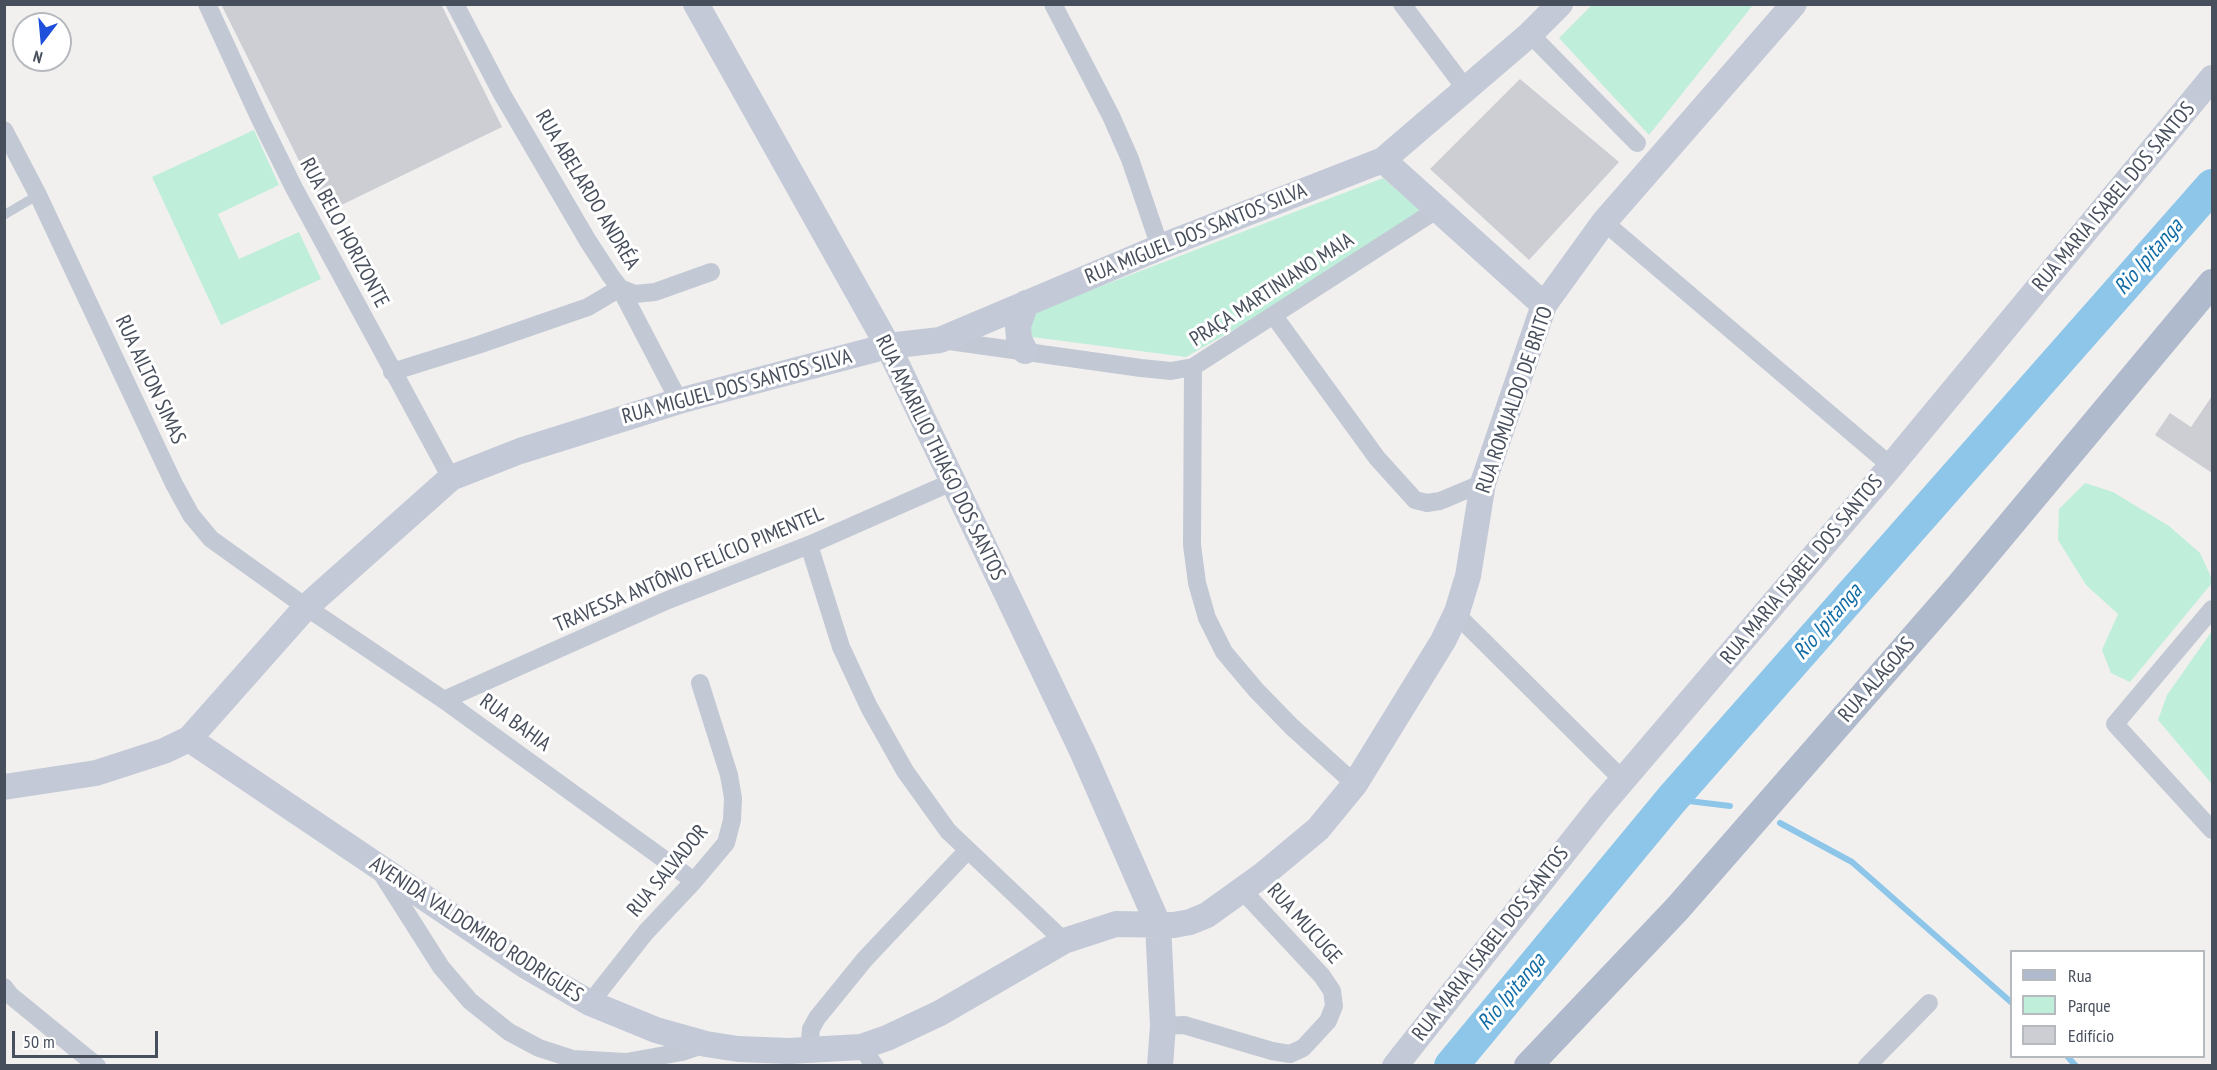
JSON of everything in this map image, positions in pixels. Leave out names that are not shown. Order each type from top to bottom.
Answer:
[{"type":"main road","name":"RUA ALAGOAS","points":[[1528,1065],[1677,909],[1959,585],[2212,283]]},
{"type":"street","name":"RUA BELO HORIZONTE","points":[[207,4],[289,178],[451,478]]},
{"type":"street","name":"RUA ABELARDO ANDRÉA","points":[[455,4],[531,143],[588,241],[620,288],[679,401]]},
{"type":"street","name":"RUA AMARILIO THIAGO DOS SANTOS","points":[[696,4],[888,346],[1083,753],[1158,924]]},
{"type":"street","points":[[1053,4],[1116,127],[1130,159],[1160,247]]},
{"type":"street","points":[[1402,4],[1465,88]]},
{"type":"street","name":"RUA MIGUEL DOS SANTOS SILVA","points":[[189,739],[306,607],[451,478],[520,451],[679,401],[888,346],[940,340],[1160,247],[1383,160],[1530,34],[1560,4]]},
{"type":"street","name":"RUA ROMUALDO DE BRITO","points":[[1158,924],[1174,925],[1190,922],[1222,906],[1318,829],[1355,784],[1443,641],[1456,614],[1468,576],[1484,483],[1544,305],[1604,222],[1794,4]]},
{"type":"street","points":[[1530,34],[1636,143]]},
{"type":"street","name":"RUA MARIA ISABEL DOS SANTOS","points":[[1395,1065],[1623,780],[1891,466],[2212,78]]},
{"type":"street","name":"RUA AILTON SIMAS","points":[[4,130],[38,195],[190,515],[211,539],[306,607]]},
{"type":"street","points":[[1383,160],[1544,305]]},
{"type":"street","name":"PRAÇA MARTINIANO MAIA","points":[[940,340],[1141,368],[1171,371],[1193,367],[1438,209]]},
{"type":"street","points":[[1604,222],[1891,466]]},
{"type":"street","points":[[392,372],[588,307],[620,288],[635,294],[655,292],[711,272]]},
{"type":"street","points":[[1025,351],[1019,339],[1018,326],[1026,303]]},
{"type":"street","points":[[1274,316],[1377,458],[1415,500],[1427,503],[1440,501],[1484,483]]},
{"type":"street","points":[[1193,367],[1192,545],[1197,583],[1207,618],[1224,652],[1256,690],[1292,727],[1355,784]]},
{"type":"street","name":"TRAVESSA ANTÔNIO FELÍCIO PIMENTEL","points":[[444,700],[668,600],[809,545],[952,482]]},
{"type":"street","points":[[809,545],[841,647],[869,707],[905,771],[948,831],[1064,941]]},
{"type":"street","name":"RUA BAHIA","points":[[306,607],[444,700],[694,881]]},
{"type":"street","points":[[2212,609],[2115,724],[2212,830]]},
{"type":"street","points":[[1456,614],[1623,780]]},
{"type":"street","name":"RUA SALVADOR","points":[[590,1003],[646,933],[726,843],[732,820],[734,798],[700,684]]},
{"type":"street","points":[[4,787],[96,773],[164,751],[189,739]]},
{"type":"street","name":"AVENIDA VALDOMIRO RODRIGUES","points":[[189,739],[526,966],[590,1003],[656,1030],[706,1044],[738,1049],[809,1050],[868,1056],[887,1038],[940,1013],[1064,941],[1116,924],[1158,924]]},
{"type":"street","points":[[809,1050],[811,1029],[817,1018],[865,959],[967,851]]},
{"type":"street","points":[[378,867],[441,967],[470,1001],[508,1032],[539,1048],[573,1059],[626,1062],[682,1052],[706,1044]]},
{"type":"street","name":"RUA MUCUGE","points":[[1163,1026],[1185,1025],[1272,1051],[1290,1054],[1303,1048],[1328,1021],[1334,1006],[1332,991],[1322,976],[1242,890]]},
{"type":"street","points":[[1158,924],[1163,1026],[1160,1065]]},
{"type":"street","points":[[6,996],[97,1065]]},
{"type":"street","points":[[1867,1065],[1929,1003]]},
{"type":"lane","points":[[4,215],[38,195]]},
{"type":"green space","points":[[1592,5],[1753,5],[1649,135],[1559,38]]},
{"type":"green space","points":[[254,130],[279,185],[218,214],[239,259],[299,232],[321,279],[221,325],[152,177]]},
{"type":"green space","points":[[1383,178],[1429,218],[1186,357],[1032,337],[1026,315]]},
{"type":"green space","points":[[2085,483],[2113,492],[2169,526],[2200,553],[2212,579],[2212,583],[2130,682],[2111,673],[2102,650],[2118,614],[2086,585],[2058,540],[2059,509]]},
{"type":"green space","points":[[2212,631],[2212,784],[2158,720],[2167,695]]},
{"type":"building","points":[[221,4],[441,4],[502,127],[325,213]]},
{"type":"building","points":[[1520,79],[1619,162],[1529,260],[1430,169]]},
{"type":"building","points":[[2212,396],[2212,473],[2155,435],[2170,413],[2191,427]]},
{"type":"waterway","name":"Rio Ipitanga","points":[[1451,1066],[1672,799],[2212,186]]},
{"type":"waterway","points":[[1672,799],[1730,806]]},
{"type":"waterway","points":[[1780,823],[1852,862],[2010,1001]]},
{"type":"waterway","points":[[2069,1058],[2076,1066]]}]
